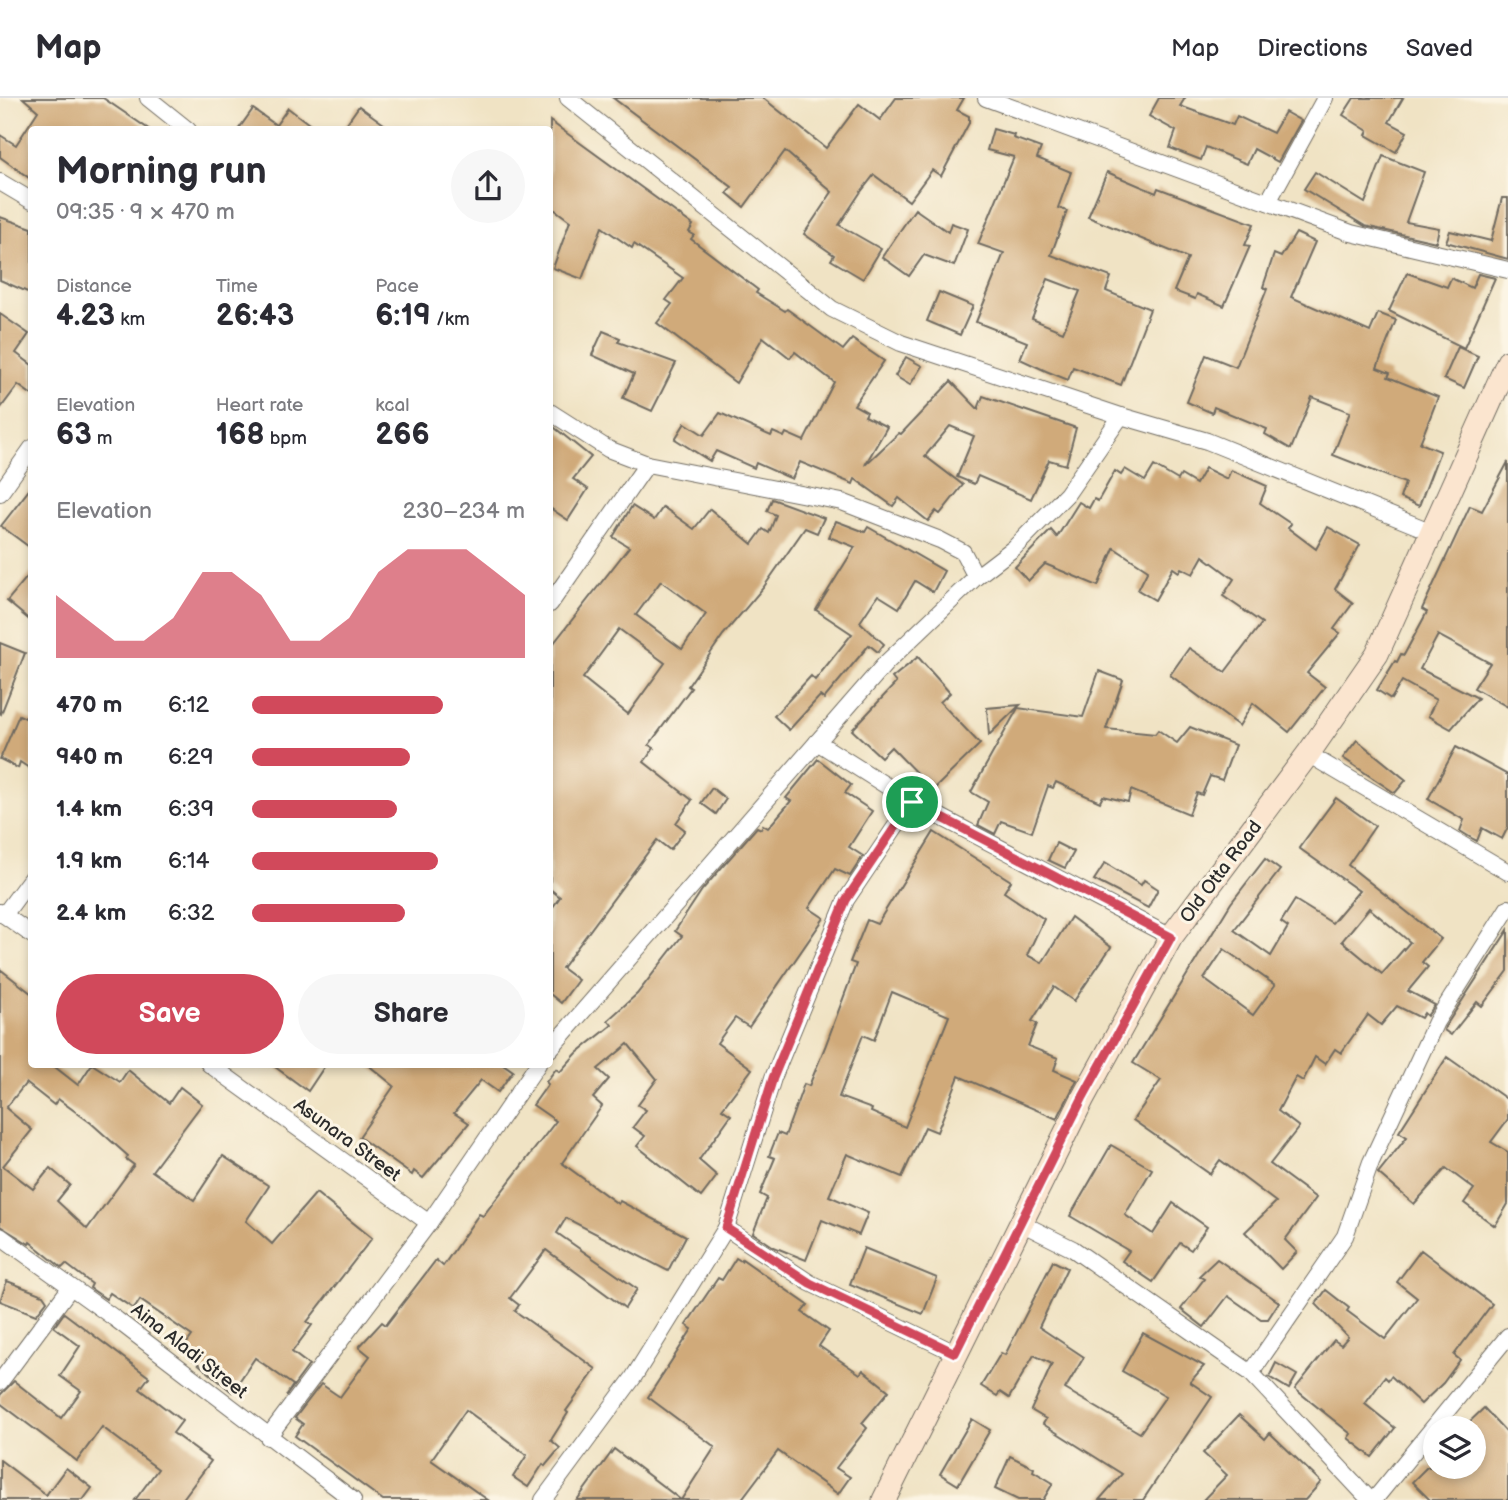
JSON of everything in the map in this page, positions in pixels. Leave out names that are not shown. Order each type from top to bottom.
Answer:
[{"type":"street","points":[[148,98],[183,126]]},
{"type":"street","points":[[568,98],[832,309],[901,342],[1121,416],[1207,441],[1432,532]]},
{"type":"street","points":[[986,98],[1351,233],[1508,270]]},
{"type":"street","points":[[1268,202],[1325,98]]},
{"type":"street","points":[[0,182],[28,199]]},
{"type":"street","name":"Old Otta Road","points":[[884,1500],[1083,1097],[1171,937],[1308,754],[1377,654],[1508,362]]},
{"type":"street","points":[[553,414],[608,449],[647,464],[842,502],[940,540],[963,552],[976,577]]},
{"type":"street","points":[[553,1046],[886,663],[976,577],[1014,548],[1067,494],[1121,416]]},
{"type":"street","points":[[0,493],[28,454]]},
{"type":"street","points":[[553,600],[647,464]]},
{"type":"street","points":[[817,743],[912,802],[1171,937]]},
{"type":"street","points":[[1308,754],[1508,872]]},
{"type":"street","points":[[543,1500],[633,1378],[726,1228],[773,1078],[846,900],[912,802]]},
{"type":"street","points":[[28,882],[2,914],[28,932]]},
{"type":"street","points":[[1251,1373],[1345,1236],[1371,1162],[1436,1022],[1508,908]]},
{"type":"street","name":"Asunara Street","points":[[217,1068],[429,1223]]},
{"type":"street","points":[[268,1437],[429,1223],[535,1068]]},
{"type":"street","points":[[1021,1223],[1073,1249],[1251,1373],[1372,1500],[1508,1336]]},
{"type":"street","points":[[726,1228],[810,1283],[955,1353]]},
{"type":"street","name":"Aina Aladi Street","points":[[0,1236],[117,1320],[353,1500]]},
{"type":"street","points":[[0,1382],[70,1288]]},
{"type":"building","points":[[23,98],[103,98],[144,126],[28,126],[38,111]]},
{"type":"building","points":[[613,98],[763,98],[826,148],[859,104],[880,120],[896,98],[964,98],[957,110],[969,116],[969,123],[941,176],[932,170],[909,201],[874,175],[860,193],[839,225],[881,249],[863,279],[831,260],[834,255],[804,234],[832,192],[785,151],[744,207],[727,193],[732,187]]},
{"type":"building","points":[[1159,98],[1185,98],[1180,106],[1233,125],[1237,116],[1273,133],[1285,112],[1301,121],[1278,162],[1254,149],[1247,164],[1206,147],[1201,160],[1170,148],[1176,131],[1149,116]]},
{"type":"building","points":[[1354,98],[1403,98],[1389,122],[1407,132],[1396,152],[1366,135],[1368,131],[1343,115]]},
{"type":"building","points":[[359,106],[386,126],[345,126]]},
{"type":"building","points":[[288,108],[312,126],[241,126],[253,109],[276,125]]},
{"type":"building","points":[[550,121],[693,225],[689,232],[694,235],[691,239],[758,290],[756,293],[785,311],[787,309],[843,350],[852,339],[884,361],[854,405],[867,412],[865,416],[887,427],[865,465],[901,434],[951,381],[978,409],[983,396],[1076,428],[1066,465],[1049,460],[1031,499],[978,476],[974,484],[957,477],[974,436],[950,426],[925,456],[963,485],[940,514],[936,511],[928,521],[899,498],[893,506],[855,479],[853,484],[800,462],[792,479],[756,463],[754,468],[716,451],[710,461],[675,439],[685,423],[704,435],[720,413],[771,436],[773,432],[784,437],[786,433],[804,441],[834,382],[795,352],[790,358],[763,337],[736,383],[657,323],[672,304],[666,300],[683,278],[634,244],[632,248],[602,227],[582,279],[553,268],[570,221],[553,208],[553,126],[550,126]]},
{"type":"building","points":[[28,126],[28,177],[0,157],[0,135],[16,145]]},
{"type":"building","points":[[993,129],[1014,135],[1013,138],[1041,148],[1037,158],[1071,172],[1058,208],[1067,211],[1051,255],[1111,277],[1106,291],[1150,309],[1121,385],[1073,367],[1068,380],[1046,371],[1020,359],[1027,342],[976,322],[1004,253],[978,244],[1014,157],[987,150]],"holes":[[[1048,279],[1080,291],[1063,332],[1032,319]]]},
{"type":"building","points":[[1383,156],[1424,172],[1406,222],[1439,228],[1436,242],[1365,226],[1304,189],[1315,172],[1365,203]]},
{"type":"building","points":[[1107,172],[1156,193],[1158,188],[1254,224],[1245,245],[1250,246],[1224,306],[1197,294],[1195,299],[1174,291],[1188,258],[1088,217]]},
{"type":"building","points":[[1502,198],[1508,198],[1508,259],[1446,242],[1450,231],[1491,241]]},
{"type":"building","points":[[915,209],[948,232],[951,223],[968,229],[954,266],[924,255],[909,276],[882,257]]},
{"type":"building","points":[[0,217],[28,227],[28,292],[0,280]]},
{"type":"building","points":[[1296,233],[1315,242],[1291,297],[1370,332],[1378,313],[1396,320],[1377,368],[1390,373],[1388,377],[1438,397],[1420,443],[1440,451],[1419,506],[1400,498],[1405,483],[1333,455],[1350,412],[1312,397],[1291,449],[1265,434],[1267,429],[1214,407],[1212,413],[1187,402],[1206,355],[1236,367],[1267,289],[1263,287],[1274,254],[1281,257]]},
{"type":"building","points":[[1407,273],[1447,287],[1451,278],[1472,288],[1478,274],[1495,278],[1464,348],[1389,311]]},
{"type":"building","points":[[939,292],[973,306],[960,335],[927,321]]},
{"type":"building","points":[[0,314],[28,333],[16,353],[28,362],[28,392],[18,385],[0,409]]},
{"type":"building","points":[[603,331],[620,338],[618,342],[676,363],[652,411],[623,398],[634,374],[592,355]]},
{"type":"building","points":[[1458,347],[1478,356],[1464,388],[1444,379]]},
{"type":"building","points":[[906,357],[922,366],[910,385],[895,376]]},
{"type":"building","points":[[553,426],[591,457],[573,479],[588,489],[568,520],[553,510]]},
{"type":"building","points":[[1508,462],[1508,707],[1474,688],[1490,663],[1438,635],[1420,669],[1478,698],[1451,729],[1428,716],[1436,700],[1402,681],[1391,699],[1377,690],[1395,661],[1397,662],[1401,654],[1404,655],[1427,612],[1422,609],[1470,506],[1482,511]]},
{"type":"building","points":[[1154,466],[1178,480],[1181,475],[1196,484],[1205,468],[1227,479],[1231,470],[1267,486],[1260,503],[1291,524],[1288,528],[1316,549],[1328,527],[1360,545],[1335,589],[1353,603],[1334,629],[1340,633],[1307,673],[1325,687],[1289,732],[1253,703],[1239,726],[1170,675],[1189,648],[1225,672],[1262,623],[1223,596],[1234,579],[1203,556],[1193,574],[1181,568],[1179,572],[1173,568],[1155,600],[1138,590],[1148,570],[1114,548],[1098,586],[1045,564],[1028,581],[1015,567],[1051,530],[1057,537],[1079,502],[1089,508],[1094,499],[1098,501],[1115,471],[1121,475],[1125,469],[1145,481]]},
{"type":"building","points":[[28,491],[28,546],[1,526]]},
{"type":"building","points":[[772,499],[824,518],[817,533],[805,528],[763,588],[723,635],[688,686],[691,688],[649,745],[654,748],[644,762],[692,800],[676,823],[685,830],[670,850],[657,840],[562,968],[578,980],[561,1003],[553,996],[553,907],[560,897],[553,891],[553,644],[629,547],[613,537],[632,506],[654,520],[663,507],[694,529],[710,509],[752,544],[763,529],[769,533],[776,515],[767,511]],"holes":[[[661,581],[706,614],[682,649],[636,615]],[[619,629],[665,663],[628,714],[583,678]]]},
{"type":"building","points":[[836,521],[865,532],[868,527],[944,571],[933,592],[915,581],[899,608],[878,595],[860,622],[884,644],[878,652],[869,645],[824,699],[820,696],[789,730],[774,716],[811,676],[815,680],[852,634],[816,610],[855,547],[829,537]]},
{"type":"building","points":[[28,576],[28,619],[7,601]]},
{"type":"building","points":[[0,643],[25,653],[1,714],[0,713]]},
{"type":"building","points":[[918,657],[950,693],[940,702],[980,744],[933,790],[891,747],[881,757],[852,730],[896,683],[892,678]]},
{"type":"building","points":[[1099,671],[1123,680],[1106,729],[1155,734],[1158,730],[1177,743],[1190,727],[1235,745],[1222,780],[1210,776],[1202,795],[1197,793],[1189,814],[1131,790],[1128,802],[1103,796],[1100,802],[1056,782],[1053,788],[1048,786],[1032,832],[1001,821],[995,834],[978,825],[988,802],[971,792],[1018,708],[1083,717]]},
{"type":"building","points":[[1020,705],[989,735],[987,708]]},
{"type":"building","points":[[19,715],[28,719],[28,767],[20,762],[18,768],[0,759]]},
{"type":"building","points":[[1357,740],[1406,780],[1395,793],[1343,758]]},
{"type":"building","points":[[1456,747],[1508,775],[1508,827],[1502,839],[1482,828],[1477,841],[1473,839],[1460,831],[1464,820],[1428,799]]},
{"type":"building","points":[[818,759],[851,785],[845,793],[872,811],[849,847],[863,856],[850,876],[835,869],[809,908],[824,918],[749,1027],[735,1018],[717,1043],[752,1069],[722,1109],[731,1115],[699,1160],[717,1176],[701,1197],[637,1146],[645,1136],[633,1127],[646,1110],[638,1105],[657,1079],[628,1044],[598,1069],[609,1079],[593,1098],[602,1106],[562,1163],[618,1204],[620,1201],[686,1236],[668,1271],[566,1218],[557,1233],[637,1289],[625,1308],[546,1250],[510,1298],[519,1305],[515,1311],[596,1369],[566,1411],[568,1413],[551,1440],[560,1448],[545,1466],[543,1464],[528,1487],[513,1477],[527,1455],[466,1410],[431,1460],[488,1500],[383,1500],[295,1436],[303,1424],[295,1418],[321,1384],[340,1397],[370,1356],[359,1347],[382,1322],[386,1325],[436,1260],[443,1266],[479,1214],[483,1216],[556,1121],[533,1105],[548,1084],[546,1082],[556,1069],[560,1072],[577,1053],[612,1025],[608,1020],[637,994],[682,936],[675,931],[702,890],[757,827],[761,829],[763,825],[768,828],[791,801],[786,798]]},
{"type":"building","points":[[712,788],[726,799],[716,814],[701,803]]},
{"type":"building","points":[[1336,798],[1375,826],[1348,865],[1441,939],[1422,962],[1428,967],[1408,991],[1435,1005],[1427,1016],[1424,1013],[1421,1018],[1397,1006],[1381,1025],[1368,1015],[1341,1053],[1335,1049],[1325,1064],[1315,1057],[1303,1081],[1296,1077],[1278,1111],[1299,1127],[1270,1164],[1316,1198],[1285,1240],[1297,1252],[1281,1269],[1245,1232],[1276,1202],[1220,1160],[1210,1174],[1133,1120],[1161,1080],[1133,1063],[1231,903],[1265,859],[1280,870],[1234,930],[1271,956],[1288,927],[1281,922],[1295,900],[1332,923],[1359,891],[1299,848]],"holes":[[[1369,908],[1410,942],[1382,974],[1342,941]],[[1224,949],[1275,985],[1253,1015],[1204,979]]]},
{"type":"building","points":[[934,832],[1011,881],[1004,892],[1044,919],[1027,955],[1042,963],[1071,917],[1111,947],[1074,1001],[1054,987],[1032,1021],[1037,1024],[1028,1046],[1058,1058],[1054,1070],[1077,1080],[1057,1119],[959,1076],[937,1132],[925,1127],[902,1177],[847,1154],[829,1196],[868,1213],[859,1235],[822,1220],[806,1260],[774,1247],[753,1233],[767,1198],[760,1194],[775,1158],[769,1156],[778,1133],[785,1136],[804,1084],[809,1086],[825,1047],[856,964],[850,962],[867,920],[877,924]],"holes":[[[892,992],[949,1016],[905,1127],[871,1112],[872,1109],[839,1097],[863,1035],[874,1040]]]},
{"type":"building","points":[[1056,843],[1074,852],[1065,868],[1048,860]]},
{"type":"building","points":[[1105,863],[1141,885],[1144,880],[1158,889],[1148,908],[1094,880]]},
{"type":"building","points":[[1508,930],[1508,971],[1482,1006],[1477,1002],[1451,1035],[1444,1030],[1445,1027]]},
{"type":"building","points":[[0,969],[28,991],[28,1068],[56,1068],[78,1085],[89,1068],[98,1068],[120,1082],[128,1070],[169,1103],[180,1087],[202,1104],[152,1171],[194,1200],[223,1156],[269,1186],[246,1221],[272,1244],[316,1193],[372,1238],[307,1322],[312,1325],[292,1352],[309,1365],[286,1396],[293,1385],[255,1358],[232,1392],[182,1350],[192,1336],[140,1300],[134,1309],[110,1293],[106,1299],[90,1288],[92,1284],[66,1264],[62,1268],[30,1242],[29,1244],[0,1226]],"holes":[[[26,1083],[54,1105],[58,1099],[91,1123],[128,1156],[126,1159],[134,1165],[87,1229],[57,1201],[70,1185],[50,1168],[33,1189],[3,1166],[32,1130],[6,1108]]]},
{"type":"building","points":[[1447,1057],[1508,1100],[1508,1119],[1491,1142],[1508,1152],[1508,1204],[1495,1226],[1464,1203],[1474,1189],[1446,1168],[1414,1204],[1378,1173],[1407,1137],[1399,1132]]},
{"type":"building","points":[[276,1068],[323,1068],[308,1091]]},
{"type":"building","points":[[372,1068],[509,1068],[513,1071],[498,1092],[481,1080],[454,1113],[469,1123],[423,1178],[414,1171],[412,1175],[359,1137],[394,1086]]},
{"type":"building","points":[[1111,1145],[1152,1169],[1125,1215],[1153,1234],[1173,1203],[1207,1227],[1191,1250],[1180,1243],[1153,1282],[1122,1261],[1129,1251],[1070,1216]]},
{"type":"building","points":[[864,1248],[937,1278],[923,1314],[850,1284]]},
{"type":"building","points":[[1421,1250],[1492,1304],[1454,1355],[1460,1360],[1443,1383],[1421,1404],[1391,1376],[1388,1380],[1385,1377],[1365,1404],[1395,1428],[1372,1457],[1348,1438],[1351,1434],[1295,1389],[1334,1340],[1341,1345],[1348,1337],[1316,1304],[1326,1290],[1349,1308],[1347,1311],[1385,1339],[1417,1298],[1397,1282]]},
{"type":"building","points":[[736,1258],[741,1261],[742,1259],[808,1305],[802,1312],[829,1331],[819,1346],[860,1374],[863,1370],[889,1391],[862,1423],[867,1428],[836,1468],[850,1477],[838,1494],[778,1451],[741,1500],[681,1500],[715,1447],[648,1397],[692,1329],[686,1325],[718,1278],[722,1280]]},
{"type":"building","points":[[1217,1259],[1279,1302],[1268,1319],[1261,1319],[1228,1296],[1204,1327],[1181,1309],[1204,1279],[1199,1276]]},
{"type":"building","points":[[1053,1261],[1067,1268],[1039,1327],[1084,1357],[1065,1389],[1140,1433],[1166,1396],[1122,1371],[1143,1333],[1204,1366],[1190,1382],[1212,1397],[1143,1500],[1099,1500],[1122,1474],[1043,1424],[1046,1419],[1031,1410],[1052,1364],[1034,1355],[1009,1398],[1000,1392],[997,1396],[981,1386],[1001,1353],[1005,1355]]},
{"type":"building","points":[[7,1281],[43,1295],[47,1301],[36,1315],[0,1301]]},
{"type":"building","points":[[64,1313],[149,1377],[140,1389],[182,1421],[173,1433],[211,1461],[182,1500],[135,1500],[158,1469],[102,1427],[77,1461],[0,1403],[0,1395],[14,1381],[61,1418],[81,1391],[60,1376],[80,1346],[54,1327]]},
{"type":"building","points":[[1276,1363],[1297,1375],[1289,1389],[1269,1377]]},
{"type":"building","points":[[1484,1408],[1508,1434],[1508,1500],[1430,1500],[1412,1482],[1423,1471],[1423,1479],[1486,1479],[1486,1416],[1476,1416]]},
{"type":"building","points":[[1239,1415],[1265,1439],[1270,1433],[1321,1482],[1305,1500],[1203,1500],[1227,1475],[1203,1453]]},
{"type":"building","points":[[972,1419],[990,1430],[958,1485],[940,1474]]},
{"type":"building","points":[[614,1449],[681,1500],[577,1500]]},
{"type":"building","points":[[1010,1456],[1034,1468],[1033,1471],[1053,1483],[1043,1500],[1018,1500],[995,1489]]},
{"type":"building","points":[[0,1460],[46,1495],[66,1468],[92,1488],[83,1500],[0,1500]]},
{"type":"route","points":[[912,802],[1171,937],[1083,1097],[955,1353],[810,1283],[726,1228],[773,1078],[846,900],[912,802]]}]
